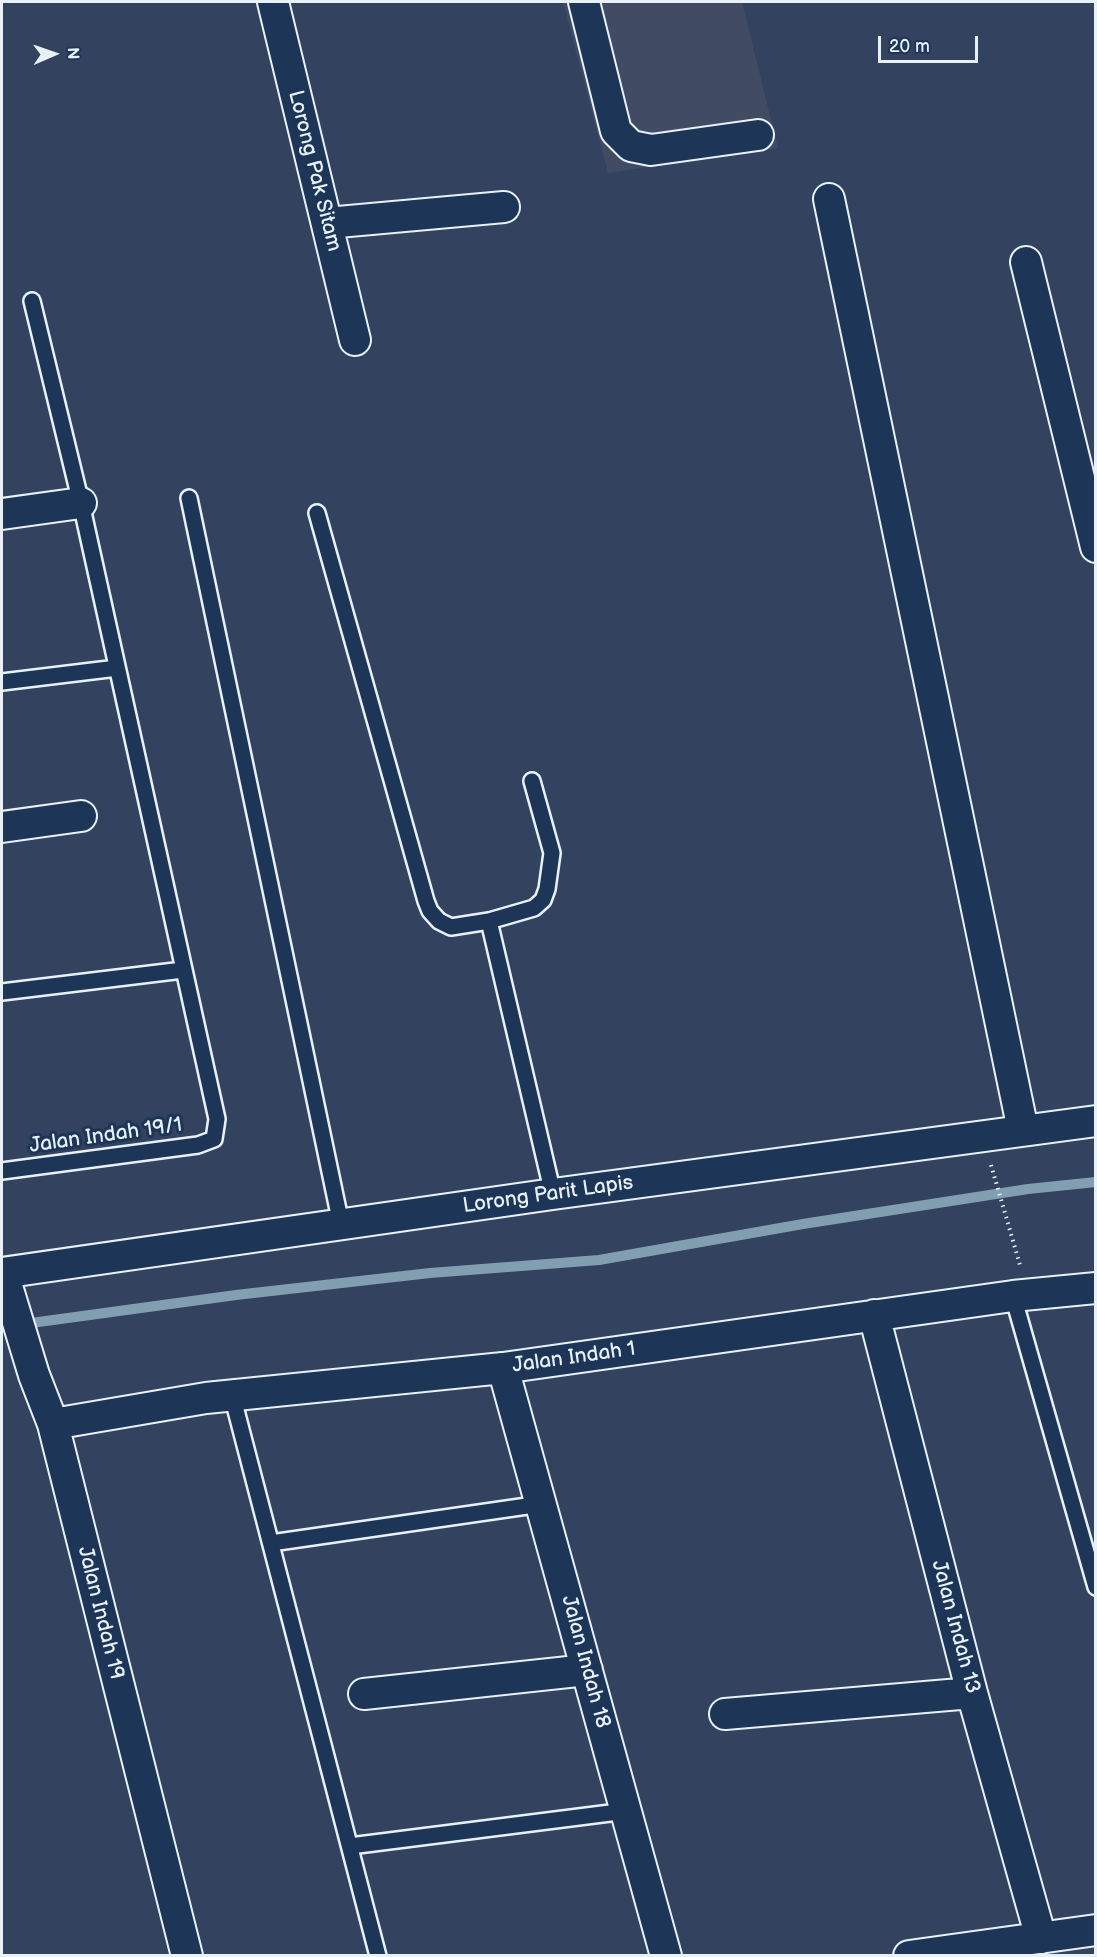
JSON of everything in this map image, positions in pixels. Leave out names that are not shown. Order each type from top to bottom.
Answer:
[{"type":"street","name":"Lorong Pak Sitam","points":[[273,2],[355,340]]},
{"type":"street","points":[[585,2],[616,131],[632,146],[651,150],[758,135]]},
{"type":"street","points":[[829,199],[1023,1130]]},
{"type":"street","points":[[327,223],[504,207]]},
{"type":"street","points":[[1026,262],[1095,547]]},
{"type":"street","points":[[2,514],[81,503]]},
{"type":"street","points":[[2,827],[81,816]]},
{"type":"street","name":"Lorong Parit Lapis","points":[[2,1273],[553,1194],[1095,1121]]},
{"type":"street","name":"Jalan Indah 19","points":[[2,1273],[33,1375],[53,1424],[187,1956]]},
{"type":"street","name":"Jalan Indah 1","points":[[53,1424],[206,1398],[503,1368],[1021,1295],[1095,1288]]},
{"type":"street","name":"Jalan Indah 13","points":[[874,1315],[972,1693],[1041,1938]]},
{"type":"street","name":"Jalan Indah 18","points":[[503,1368],[666,1956]]},
{"type":"street","points":[[364,1694],[587,1670]]},
{"type":"street","points":[[725,1714],[972,1693]]},
{"type":"street","points":[[909,1956],[1095,1930]]},
{"type":"lane","points":[[2,992],[183,970],[81,503],[32,302]]},
{"type":"lane","points":[[189,498],[341,1224]]},
{"type":"lane","points":[[317,513],[426,901],[430,911],[439,921],[451,927],[489,921],[534,908],[543,900],[547,889],[552,853],[532,781]]},
{"type":"lane","points":[[2,682],[117,668]]},
{"type":"lane","points":[[489,921],[553,1194]]},
{"type":"lane","name":"Jalan Indah 19/1","points":[[2,1171],[198,1145],[214,1139],[217,1119],[183,970]]},
{"type":"lane","points":[[1021,1295],[1095,1587]]},
{"type":"lane","points":[[232,1395],[378,1956]]},
{"type":"lane","points":[[271,1543],[541,1504]]},
{"type":"lane","points":[[350,1846],[626,1811]]},
{"type":"path","points":[[995,1180],[1010,1224],[1021,1295]]},
{"type":"shaded area","points":[[563,2],[742,2],[778,148],[608,173]]},
{"type":"waterway","points":[[2,1327],[236,1295],[430,1273],[599,1260],[803,1224],[1028,1189],[1096,1182]]}]
